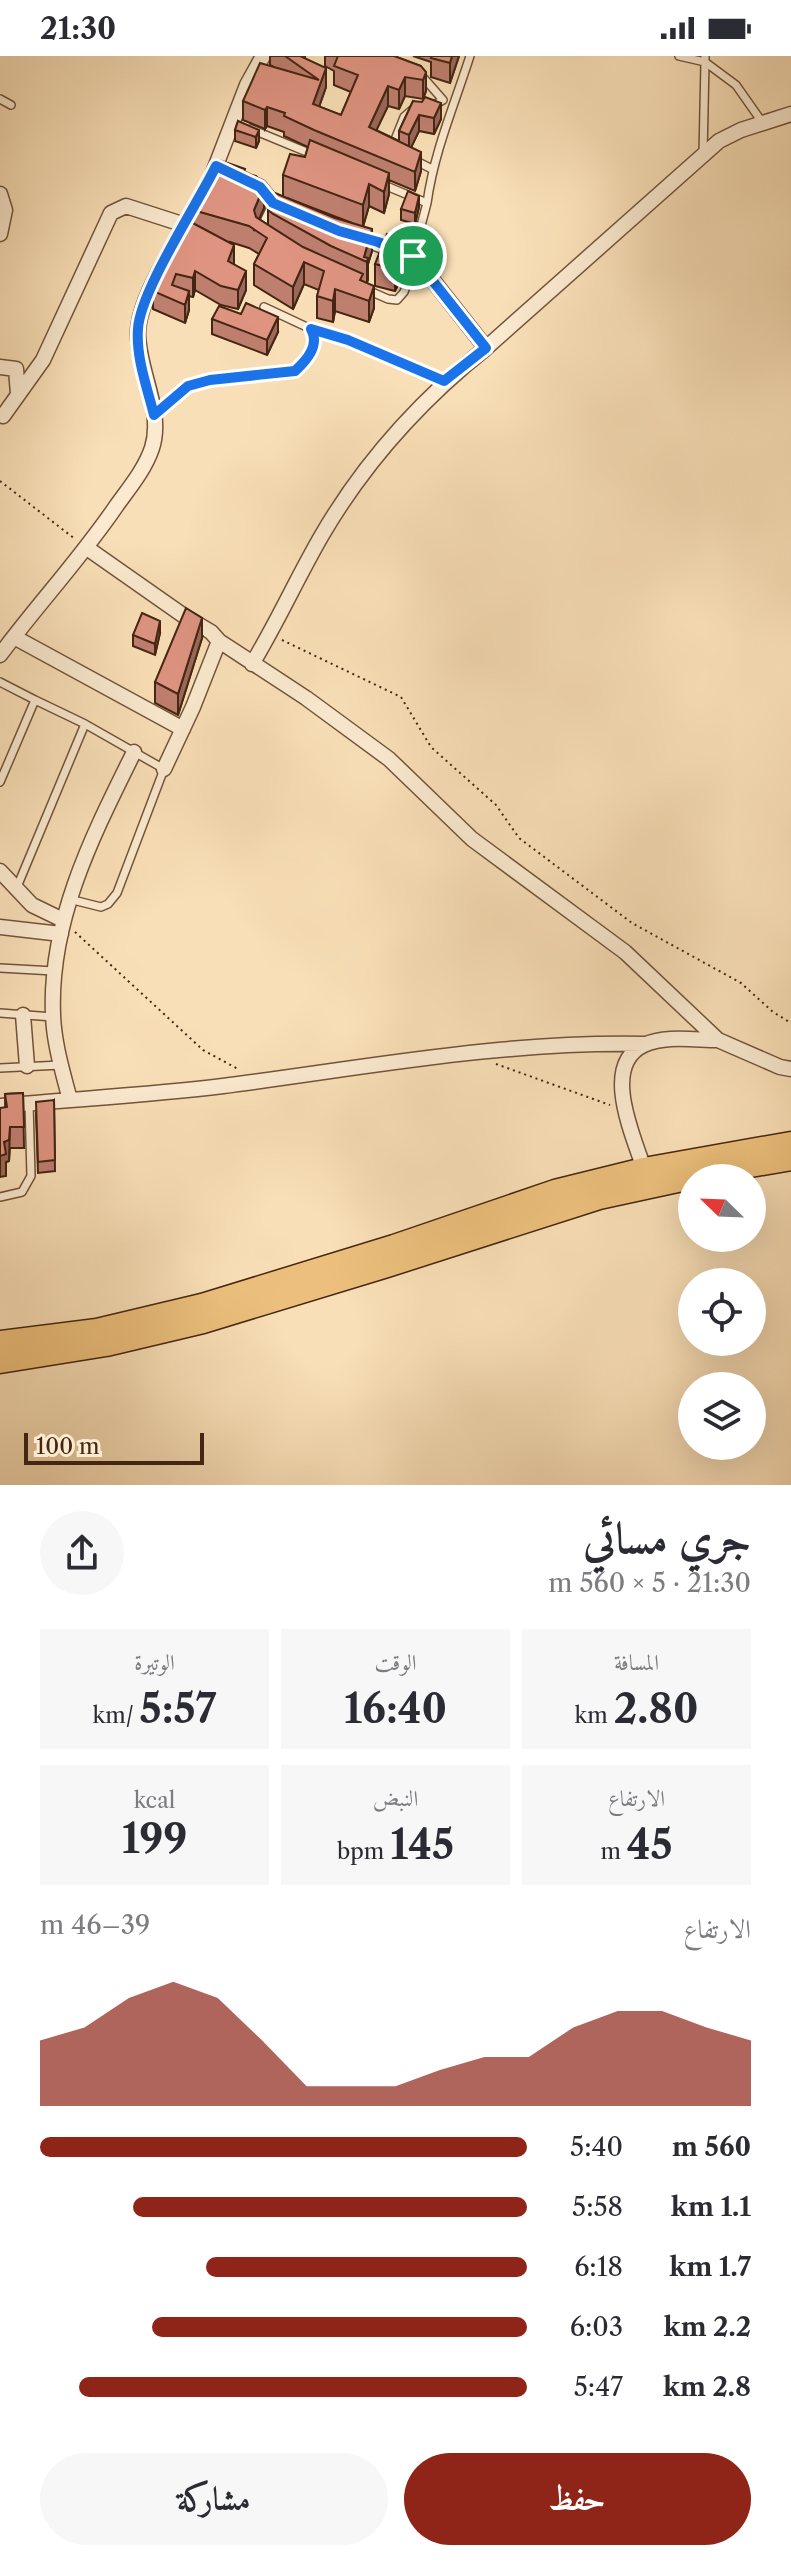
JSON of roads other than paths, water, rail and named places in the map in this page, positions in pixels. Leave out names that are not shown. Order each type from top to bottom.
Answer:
[{"type":"highway","points":[[0,1342],[97,1330],[202,1305],[394,1246],[555,1191],[644,1169],[791,1143]]},
{"type":"highway","points":[[0,1362],[106,1345],[203,1322],[599,1198],[791,1159]]},
{"type":"street","points":[[0,655],[87,548],[143,467],[154,437],[154,415],[140,360],[139,323],[162,268],[216,166],[247,85],[263,56]]},
{"type":"street","points":[[252,664],[324,532],[377,456],[444,381],[486,348],[703,155],[730,135],[791,114]]},
{"type":"street","points":[[216,166],[260,187],[273,203],[303,216]]},
{"type":"street","points":[[0,194],[5,210],[0,234]]},
{"type":"street","points":[[3,416],[43,360],[111,213],[126,206],[185,225]]},
{"type":"street","points":[[339,231],[414,257],[486,348]]},
{"type":"street","points":[[0,367],[16,369],[18,394]]},
{"type":"street","points":[[87,548],[211,632],[252,664],[306,698],[389,759],[472,839],[625,952],[718,1040],[791,1069]]},
{"type":"street","points":[[14,637],[183,729]]},
{"type":"street","points":[[164,769],[219,641]]},
{"type":"street","points":[[70,1100],[53,1017],[54,971],[62,927],[86,853],[134,752]]},
{"type":"street","points":[[0,871],[32,905],[62,927]]},
{"type":"street","points":[[0,927],[62,927]]},
{"type":"street","points":[[23,1015],[27,1066]]},
{"type":"street","points":[[0,1106],[259,1081],[429,1057],[535,1047],[718,1040]]},
{"type":"street","points":[[644,1044],[634,1052],[620,1077],[626,1112],[644,1169]]},
{"type":"lane","points":[[354,284],[388,299],[397,300],[402,296],[427,203],[432,169],[470,56]]},
{"type":"lane","points":[[679,56],[705,59],[736,85],[762,122]]},
{"type":"lane","points":[[703,155],[705,59]]},
{"type":"lane","points":[[410,69],[419,74],[443,100],[455,104]]},
{"type":"lane","points":[[0,99],[11,105]]},
{"type":"lane","points":[[432,169],[391,151],[404,117],[443,100]]},
{"type":"lane","points":[[233,123],[326,160]]},
{"type":"lane","points":[[369,179],[427,203]]},
{"type":"lane","points":[[262,237],[260,229],[273,203]]},
{"type":"lane","points":[[154,415],[188,386],[210,380],[295,371],[313,346],[315,336],[311,329],[264,307]]},
{"type":"lane","points":[[0,682],[85,724],[164,769],[142,832],[112,901],[101,907],[69,899]]},
{"type":"lane","points":[[0,782],[35,700]]},
{"type":"lane","points":[[17,887],[85,724]]},
{"type":"lane","points":[[0,968],[54,971]]},
{"type":"lane","points":[[0,1013],[53,1017]]},
{"type":"lane","points":[[0,1068],[61,1065]]},
{"type":"lane","points":[[0,1197],[22,1192],[31,1176],[29,1103]]}]
